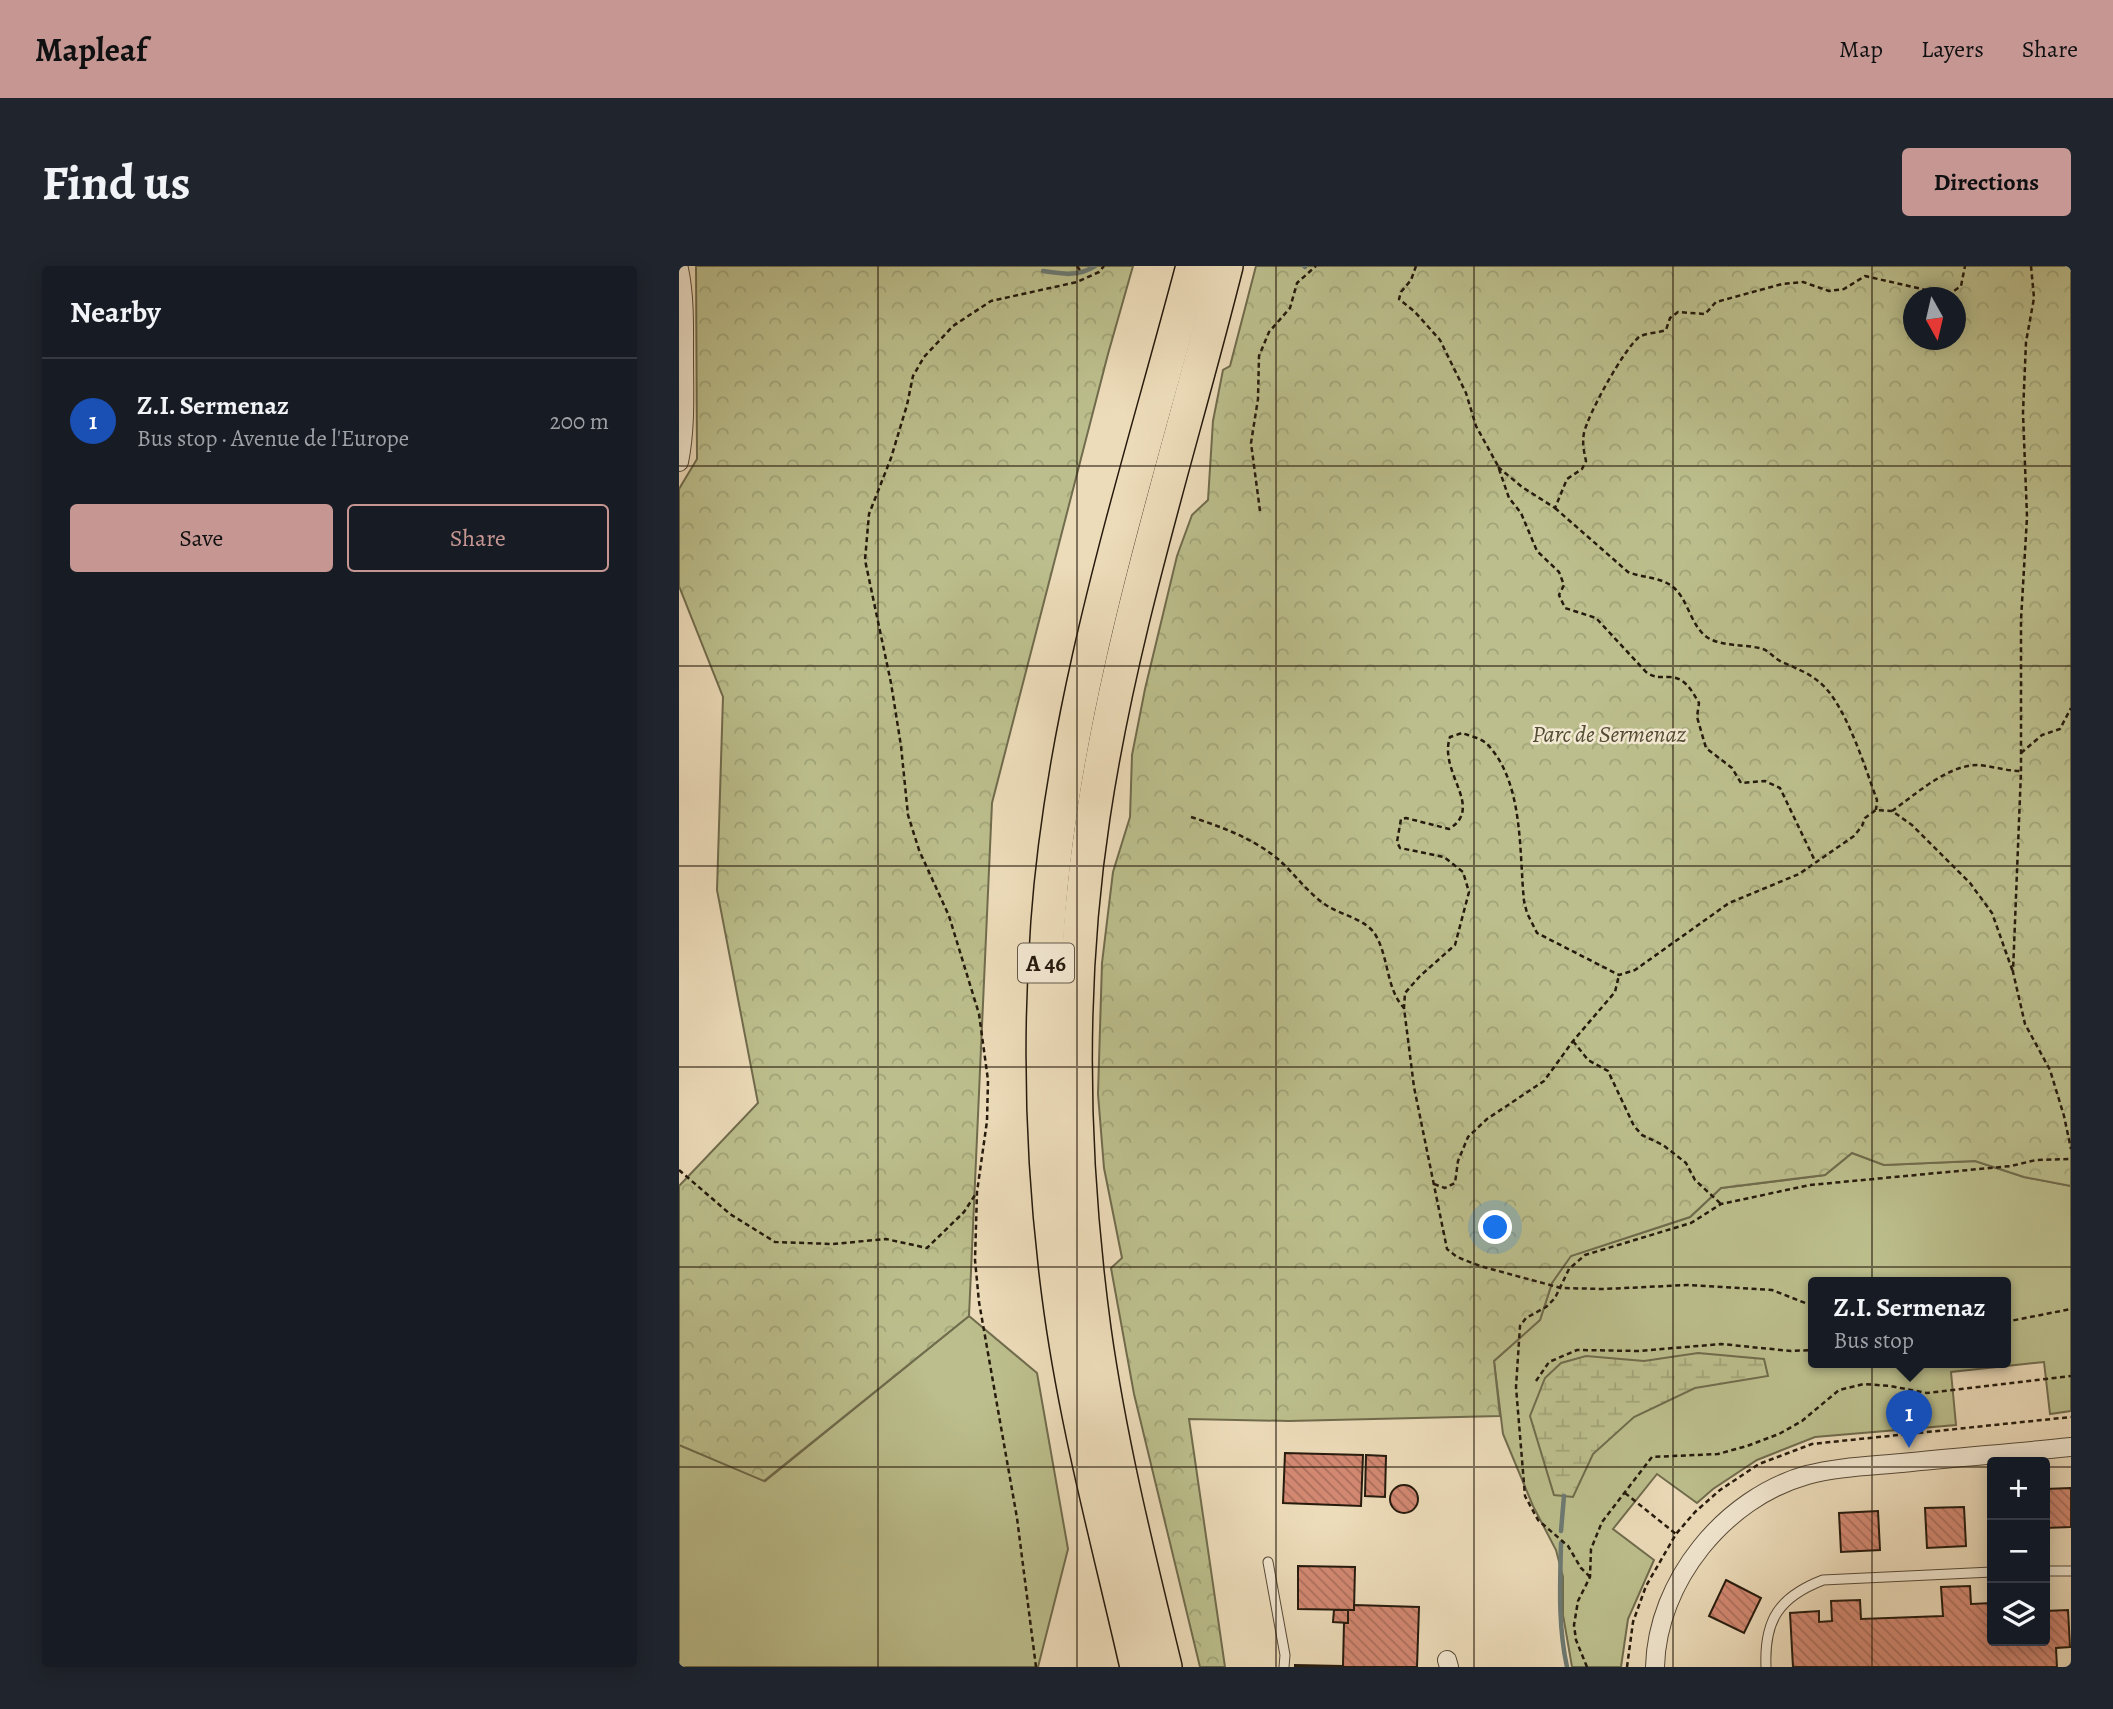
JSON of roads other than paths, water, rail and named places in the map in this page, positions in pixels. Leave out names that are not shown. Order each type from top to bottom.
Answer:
[{"type":"highway","name":"A 46","points":[[1137,1667],[1098,1499],[1059,1296],[1044,1121],[1045,987],[1048,920],[1060,825],[1086,682],[1126,510],[1193,266]]},
{"type":"highway","name":"A 46","points":[[1165,1667],[1105,1398],[1095,1333],[1081,1204],[1076,1111],[1076,989],[1093,817],[1118,679],[1226,266]]},
{"type":"highway","points":[[1081,1204],[1148,1520],[1188,1667]]},
{"type":"street","points":[[679,269],[684,328],[683,445],[679,462]]},
{"type":"street","points":[[2014,1457],[2071,1447]]},
{"type":"street","points":[[1655,1667],[1668,1605],[1683,1573],[1716,1529],[1772,1490],[1807,1475],[1853,1467],[1987,1459]]},
{"type":"lane","points":[[1268,1562],[1285,1655],[1284,1667]]},
{"type":"lane","points":[[2050,1571],[2071,1571]]},
{"type":"lane","points":[[1766,1667],[1767,1642],[1775,1616],[1789,1597],[1800,1588],[1823,1580],[1987,1572]]},
{"type":"waterway","points":[[1043,271],[1076,273],[1095,266]]},
{"type":"waterway","points":[[1561,1531],[1564,1496]]},
{"type":"waterway","points":[[1561,1543],[1561,1621],[1567,1667]]},
{"type":"place","name":"Z.I. Sermenaz","points":[[1909,1448]]},
{"type":"park label","name":"Parc de Sermenaz","points":[[1609,734]]}]
